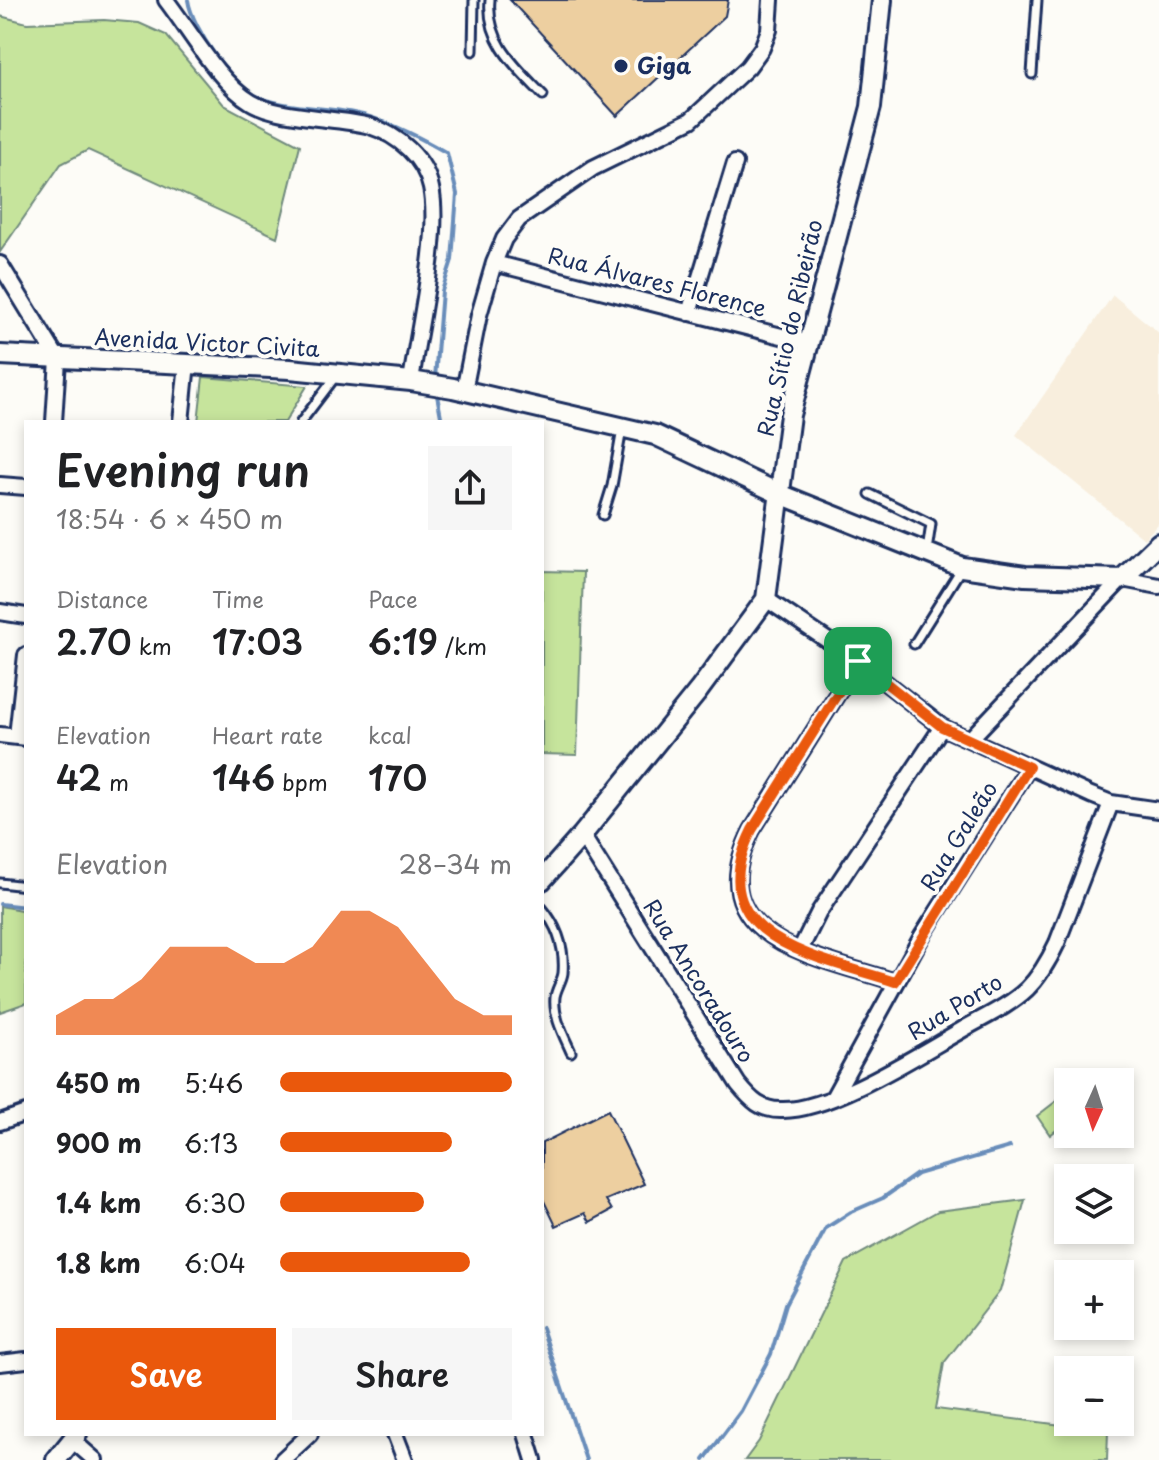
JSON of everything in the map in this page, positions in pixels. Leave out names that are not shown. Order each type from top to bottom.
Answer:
[{"type":"main road","name":"Rua Sítio do Ribeirão","points":[[544,878],[699,690],[766,599],[790,415],[871,107],[882,0]]},
{"type":"main road","name":"Avenida Victor Civita","points":[[0,355],[187,363],[415,381],[622,427],[679,445],[780,494],[962,567],[1025,576],[1122,579]]},
{"type":"main road","points":[[1122,579],[1159,543]]},
{"type":"main road","points":[[56,1460],[75,1437]]},
{"type":"street","points":[[166,0],[232,87],[252,103],[273,110],[370,126],[392,135],[421,163],[431,186],[433,217],[415,381]]},
{"type":"street","points":[[459,390],[494,263],[504,239],[519,219],[593,168],[691,120],[728,87],[762,48],[769,30],[771,0]]},
{"type":"street","points":[[689,313],[735,163]]},
{"type":"street","name":"Rua Álvares Florence","points":[[494,263],[809,343]]},
{"type":"street","points":[[0,264],[58,359],[54,420]]},
{"type":"street","points":[[181,420],[187,363]]},
{"type":"street","points":[[0,485],[24,487]]},
{"type":"street","points":[[970,739],[1122,579],[1159,586]]},
{"type":"street","points":[[766,599],[858,661],[942,727],[1111,803],[1159,810]]},
{"type":"street","points":[[0,612],[24,616]]},
{"type":"street","points":[[858,661],[742,849],[739,884],[747,915],[768,936],[895,982]]},
{"type":"street","points":[[0,735],[22,737],[24,696]]},
{"type":"street","points":[[800,950],[819,912],[942,727]]},
{"type":"street","name":"Rua Galeão","points":[[834,1096],[895,982],[1029,767]]},
{"type":"street","name":"Rua Porto","points":[[805,1108],[878,1078],[1004,1006],[1026,989],[1046,965],[1057,943],[1111,803]]},
{"type":"street","name":"Rua Ancoradouro","points":[[582,835],[752,1102],[774,1110],[805,1108]]},
{"type":"street","points":[[0,1122],[24,1114]]},
{"type":"street","points":[[0,1363],[24,1360]]},
{"type":"street","points":[[285,1458],[308,1436]]},
{"type":"street","points":[[396,1436],[405,1460]]},
{"type":"street","points":[[527,1436],[534,1460]]},
{"type":"street","points":[[75,1437],[95,1460]]},
{"type":"lane","points":[[473,51],[474,0]]},
{"type":"lane","points":[[490,0],[495,39],[543,95]]},
{"type":"lane","points":[[1032,74],[1037,0]]},
{"type":"lane","points":[[303,420],[338,374]]},
{"type":"lane","points":[[603,515],[612,486],[622,427]]},
{"type":"lane","points":[[870,494],[931,524],[926,553]]},
{"type":"lane","points":[[914,644],[962,567]]},
{"type":"lane","points":[[0,883],[24,886]]},
{"type":"lane","points":[[544,911],[553,922],[562,947],[563,974],[555,996],[557,1019],[571,1052]]},
{"type":"shaded area","points":[[1113,295],[1159,333],[1159,523],[1144,539],[1016,435]]},
{"type":"green space","points":[[0,16],[27,23],[104,20],[139,23],[166,35],[224,105],[300,145],[277,237],[88,150],[61,164],[0,252]]},
{"type":"green space","points":[[203,377],[307,386],[286,420],[198,420]]},
{"type":"green space","points":[[544,571],[583,572],[577,755],[544,754]]},
{"type":"green space","points":[[0,906],[24,911],[24,1004],[0,1012]]},
{"type":"green space","points":[[1054,1103],[1054,1132],[1050,1135],[1037,1116]]},
{"type":"green space","points":[[1025,1200],[1000,1291],[944,1363],[936,1409],[1054,1424],[1054,1436],[1108,1436],[1107,1460],[745,1460],[759,1441],[846,1262],[938,1211]]},
{"type":"building","name":"Giga","points":[[510,0],[728,0],[725,16],[617,116]]},
{"type":"building","points":[[608,1110],[644,1184],[606,1200],[612,1210],[590,1222],[585,1213],[556,1226],[544,1201],[544,1142]]},
{"type":"waterway","points":[[188,0],[197,26],[215,55],[238,82],[259,97],[284,104],[363,115],[406,131],[447,153],[457,194],[452,260],[442,291],[435,378]]},
{"type":"waterway","points":[[436,390],[442,420]]},
{"type":"waterway","points":[[0,904],[24,907]]},
{"type":"waterway","points":[[704,1460],[741,1411],[771,1354],[786,1304],[826,1228],[851,1212],[883,1198],[917,1174],[1010,1147]]},
{"type":"waterway","points":[[544,1334],[586,1460]]},
{"type":"place","name":"Giga","points":[[621,66]]},
{"type":"route","points":[[858,661],[942,727],[1029,767],[895,982],[768,936],[747,915],[740,895],[738,873],[742,849],[858,661]]}]
